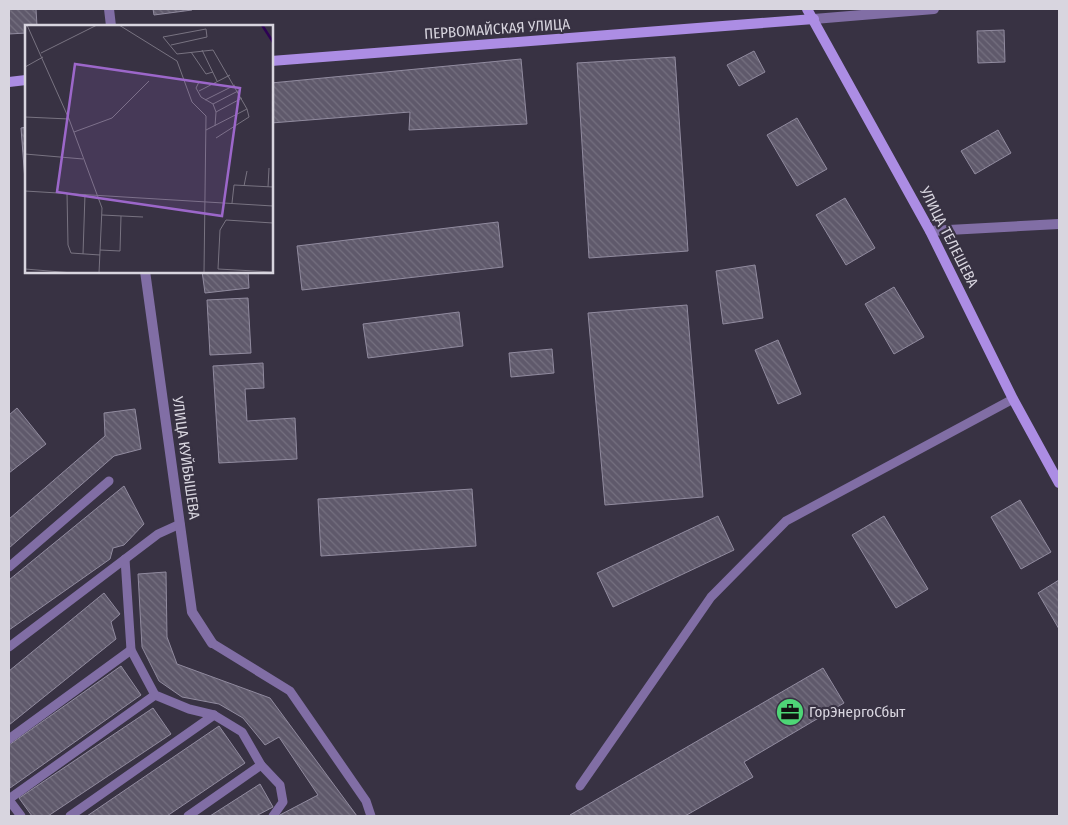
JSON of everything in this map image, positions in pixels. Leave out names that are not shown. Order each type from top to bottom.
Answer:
[{"type":"street","points":[[109,9],[111,25]]},
{"type":"street","name":"УЛИЦА ТЕЛЕШЕВА","points":[[807,9],[930,231],[1013,399],[1056,471],[1059,482]]},
{"type":"street","name":"ПЕРВОМАЙСКАЯ УЛИЦА","points":[[272,61],[814,19],[884,11],[934,9]]},
{"type":"street","points":[[9,82],[25,80]]},
{"type":"street","points":[[930,231],[1059,224]]},
{"type":"street","name":"УЛИЦА КУЙБЫШЕВА","points":[[145,272],[192,612],[212,643]]},
{"type":"lane","points":[[580,786],[711,597],[786,521],[1013,399]]},
{"type":"lane","points":[[9,567],[109,482]]},
{"type":"lane","points":[[9,647],[158,534],[180,524]]},
{"type":"lane","points":[[125,559],[130,650],[156,696],[189,709],[214,715],[242,732],[260,765],[280,785],[283,802],[273,816]]},
{"type":"lane","points":[[212,643],[290,691],[366,801],[372,816]]},
{"type":"lane","points":[[9,739],[130,650]]},
{"type":"lane","points":[[21,816],[9,799],[156,696]]},
{"type":"lane","points":[[70,816],[214,715]]},
{"type":"lane","points":[[188,816],[260,765]]},
{"type":"building","points":[[9,9],[36,9],[37,25],[25,25],[25,33],[9,34]]},
{"type":"building","points":[[153,9],[192,9],[192,10],[154,15]]},
{"type":"building","points":[[1004,30],[1005,62],[978,63],[977,31]]},
{"type":"building","points":[[754,51],[765,72],[739,86],[727,65]]},
{"type":"building","points":[[675,57],[688,251],[589,258],[577,63]]},
{"type":"building","points":[[521,59],[527,124],[409,130],[410,112],[272,123],[272,83]]},
{"type":"building","points":[[797,118],[827,169],[797,186],[767,135]]},
{"type":"building","points":[[25,127],[25,181],[21,128]]},
{"type":"building","points":[[998,130],[1011,153],[975,174],[961,151]]},
{"type":"building","points":[[845,198],[875,248],[846,265],[816,215]]},
{"type":"building","points":[[498,222],[503,267],[302,290],[297,246]]},
{"type":"building","points":[[755,265],[763,318],[723,324],[716,271]]},
{"type":"building","points":[[202,272],[248,272],[249,288],[205,293]]},
{"type":"building","points":[[894,287],[924,337],[894,354],[865,304]]},
{"type":"building","points":[[248,298],[251,353],[210,355],[207,300]]},
{"type":"building","points":[[687,305],[703,497],[605,505],[588,313]]},
{"type":"building","points":[[459,312],[463,346],[368,358],[363,324]]},
{"type":"building","points":[[778,340],[801,394],[778,404],[755,350]]},
{"type":"building","points":[[552,349],[554,373],[511,377],[509,353]]},
{"type":"building","points":[[263,363],[264,388],[245,389],[247,421],[295,418],[297,459],[219,463],[213,366]]},
{"type":"building","points":[[17,408],[46,444],[9,473],[9,415]]},
{"type":"building","points":[[135,409],[141,449],[114,456],[9,548],[9,519],[105,436],[104,413]]},
{"type":"building","points":[[124,486],[144,524],[124,545],[113,548],[110,559],[9,630],[9,580]]},
{"type":"building","points":[[472,489],[476,546],[321,556],[318,499]]},
{"type":"building","points":[[1020,500],[1051,552],[1021,569],[991,517]]},
{"type":"building","points":[[718,516],[734,550],[613,607],[597,573]]},
{"type":"building","points":[[884,516],[928,589],[896,608],[852,535]]},
{"type":"building","points":[[166,572],[167,637],[177,664],[270,698],[357,816],[278,816],[318,795],[279,737],[265,745],[243,718],[219,704],[182,697],[159,681],[142,647],[138,574]]},
{"type":"building","points":[[1059,580],[1059,629],[1038,593]]},
{"type":"building","points":[[104,593],[120,614],[111,622],[116,639],[9,725],[9,671]]},
{"type":"building","points":[[121,666],[141,695],[10,788],[9,745]]},
{"type":"building","points":[[823,668],[844,703],[744,762],[753,777],[685,816],[570,815]]},
{"type":"building","points":[[153,708],[171,734],[48,816],[32,816],[19,798]]},
{"type":"building","points":[[219,726],[245,763],[167,816],[87,816]]},
{"type":"building","points":[[260,784],[273,807],[256,816],[210,816]]},
{"type":"place","name":"ГорЭнергоСбыт","points":[[790,712]]}]
